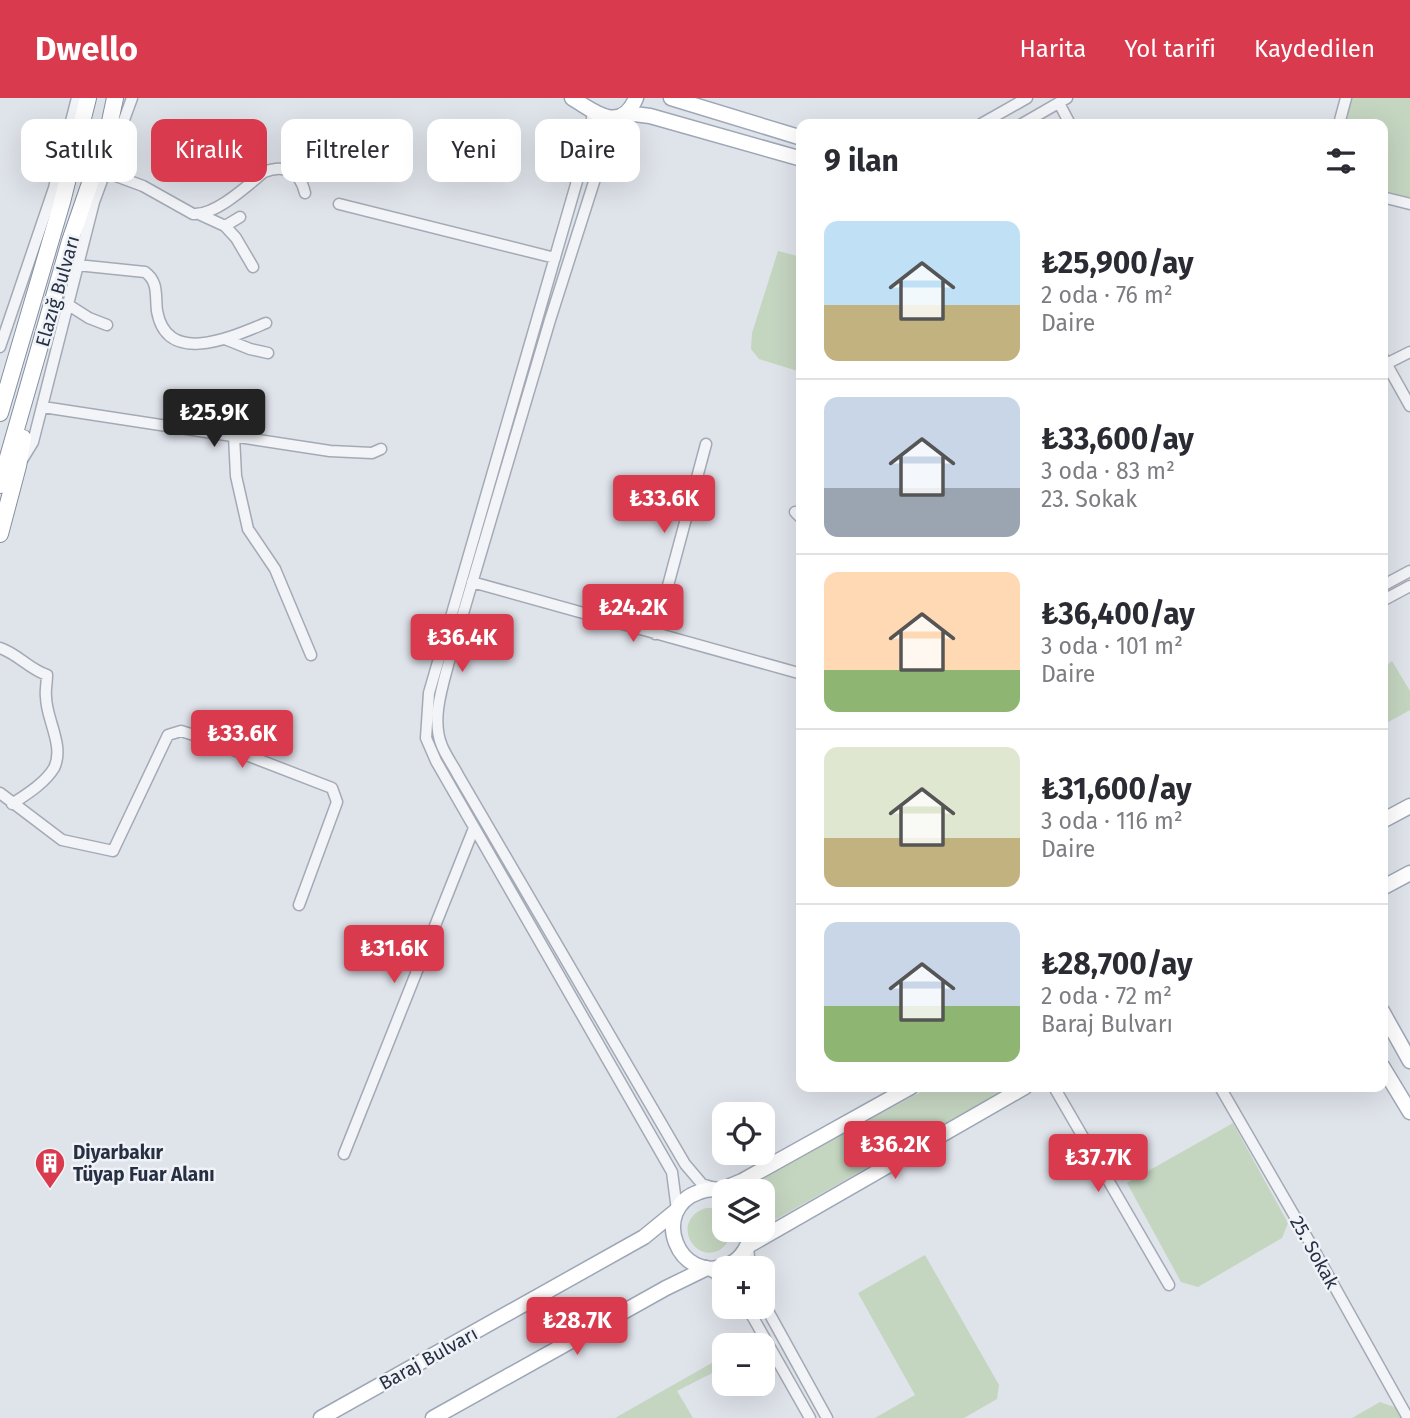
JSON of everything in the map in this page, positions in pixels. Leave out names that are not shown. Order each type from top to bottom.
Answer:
[{"type":"highway","name":"Elazığ Bulvarı","points":[[0,413],[62,202],[88,98]]},
{"type":"highway","name":"Elazığ Bulvarı","points":[[0,485],[70,241],[108,131],[115,98]]},
{"type":"highway","points":[[0,534],[18,466],[36,365]]},
{"type":"main road","points":[[572,98],[593,112],[609,118],[626,113],[650,116],[796,157]]},
{"type":"main road","points":[[584,98],[593,112]]},
{"type":"main road","points":[[626,113],[636,98]]},
{"type":"main road","points":[[671,98],[796,136]]},
{"type":"main road","points":[[1388,818],[1410,806]]},
{"type":"main road","points":[[1388,885],[1410,873]]},
{"type":"main road","points":[[1388,1022],[1410,1061]]},
{"type":"main road","points":[[1388,1076],[1410,1112]]},
{"type":"main road","points":[[746,1179],[902,1092]]},
{"type":"main road","points":[[748,1246],[1016,1092]]},
{"type":"main road","name":"Baraj Bulvarı","points":[[321,1418],[644,1237],[695,1193],[712,1190]]},
{"type":"main road","points":[[677,1210],[673,1235],[684,1257],[695,1264],[707,1268],[731,1264],[741,1256],[749,1242]]},
{"type":"main road","points":[[433,1418],[654,1294],[707,1268]]},
{"type":"street","points":[[0,347],[54,188],[77,98]]},
{"type":"street","points":[[124,119],[132,98]]},
{"type":"street","points":[[990,119],[1027,98]]},
{"type":"street","points":[[1340,119],[1345,99]]},
{"type":"street","points":[[1030,119],[1063,100],[1069,119]]},
{"type":"street","points":[[593,112],[588,143],[429,693],[425,718],[426,738],[436,761],[672,1172],[677,1210]]},
{"type":"street","points":[[626,113],[608,138],[550,320],[472,582],[439,703],[441,743],[685,1164],[702,1185],[712,1188]]},
{"type":"street","points":[[201,215],[273,168],[284,167],[294,172],[303,184],[304,193]]},
{"type":"street","points":[[18,466],[33,442],[77,265],[102,182]]},
{"type":"street","points":[[132,182],[192,214],[201,215],[225,226],[236,238],[253,267]]},
{"type":"street","points":[[1388,198],[1410,204]]},
{"type":"street","points":[[339,204],[555,258]]},
{"type":"street","points":[[225,226],[240,217]]},
{"type":"street","points":[[77,265],[145,272],[152,277],[162,330],[179,342],[208,343],[266,323]]},
{"type":"street","points":[[67,304],[89,318],[107,325]]},
{"type":"street","points":[[225,339],[268,353]]},
{"type":"street","points":[[1388,360],[1410,352]]},
{"type":"street","points":[[1388,369],[1410,406]]},
{"type":"street","points":[[43,407],[330,451],[372,453],[381,449]]},
{"type":"street","points":[[234,436],[236,476],[248,529],[275,569],[311,655]]},
{"type":"street","points":[[655,634],[706,444]]},
{"type":"street","points":[[1388,583],[1410,571]]},
{"type":"street","points":[[472,582],[796,672]]},
{"type":"street","points":[[1388,598],[1410,586]]},
{"type":"street","points":[[0,648],[11,652],[34,670],[47,675],[45,699],[56,743],[57,758],[54,768],[32,791],[12,803]]},
{"type":"street","points":[[0,793],[62,840],[113,851],[168,735],[173,731],[181,731],[197,736],[332,788],[337,802],[299,905]]},
{"type":"street","points":[[344,1154],[474,828]]},
{"type":"street","points":[[1057,1092],[1169,1285]]},
{"type":"street","name":"25. Sokak","points":[[1223,1092],[1408,1418]]},
{"type":"street","points":[[748,1246],[749,1256]]},
{"type":"street","points":[[707,1268],[712,1272]]},
{"type":"street","points":[[754,1319],[810,1418]]},
{"type":"street","points":[[772,1319],[827,1418]]},
{"type":"green space","points":[[1352,98],[1410,98],[1410,199],[1388,192],[1388,119],[1346,119]]},
{"type":"green space","points":[[778,251],[796,256],[796,370],[759,359],[751,349],[752,333]]},
{"type":"green space","points":[[1392,661],[1410,691],[1410,710],[1388,722],[1388,664]]},
{"type":"green space","points":[[921,1092],[1000,1092],[775,1220],[775,1179],[761,1179]]},
{"type":"green space","points":[[1233,1123],[1288,1223],[1282,1238],[1198,1287],[1181,1282],[1127,1183]]},
{"type":"green space","points":[[712,1208],[712,1242],[727,1242],[721,1249],[711,1253],[695,1247],[688,1231],[689,1222],[695,1214]]},
{"type":"green space","points":[[925,1255],[999,1385],[997,1399],[964,1418],[875,1418],[915,1395],[858,1293]]},
{"type":"green space","points":[[712,1363],[712,1373],[677,1391],[693,1418],[615,1418]]},
{"type":"green space","points":[[1380,1402],[1397,1408],[1402,1418],[1352,1418]]},
{"type":"place","name":"Diyarbakır Tüyap Fuar Alanı","points":[[50,1190]]}]
